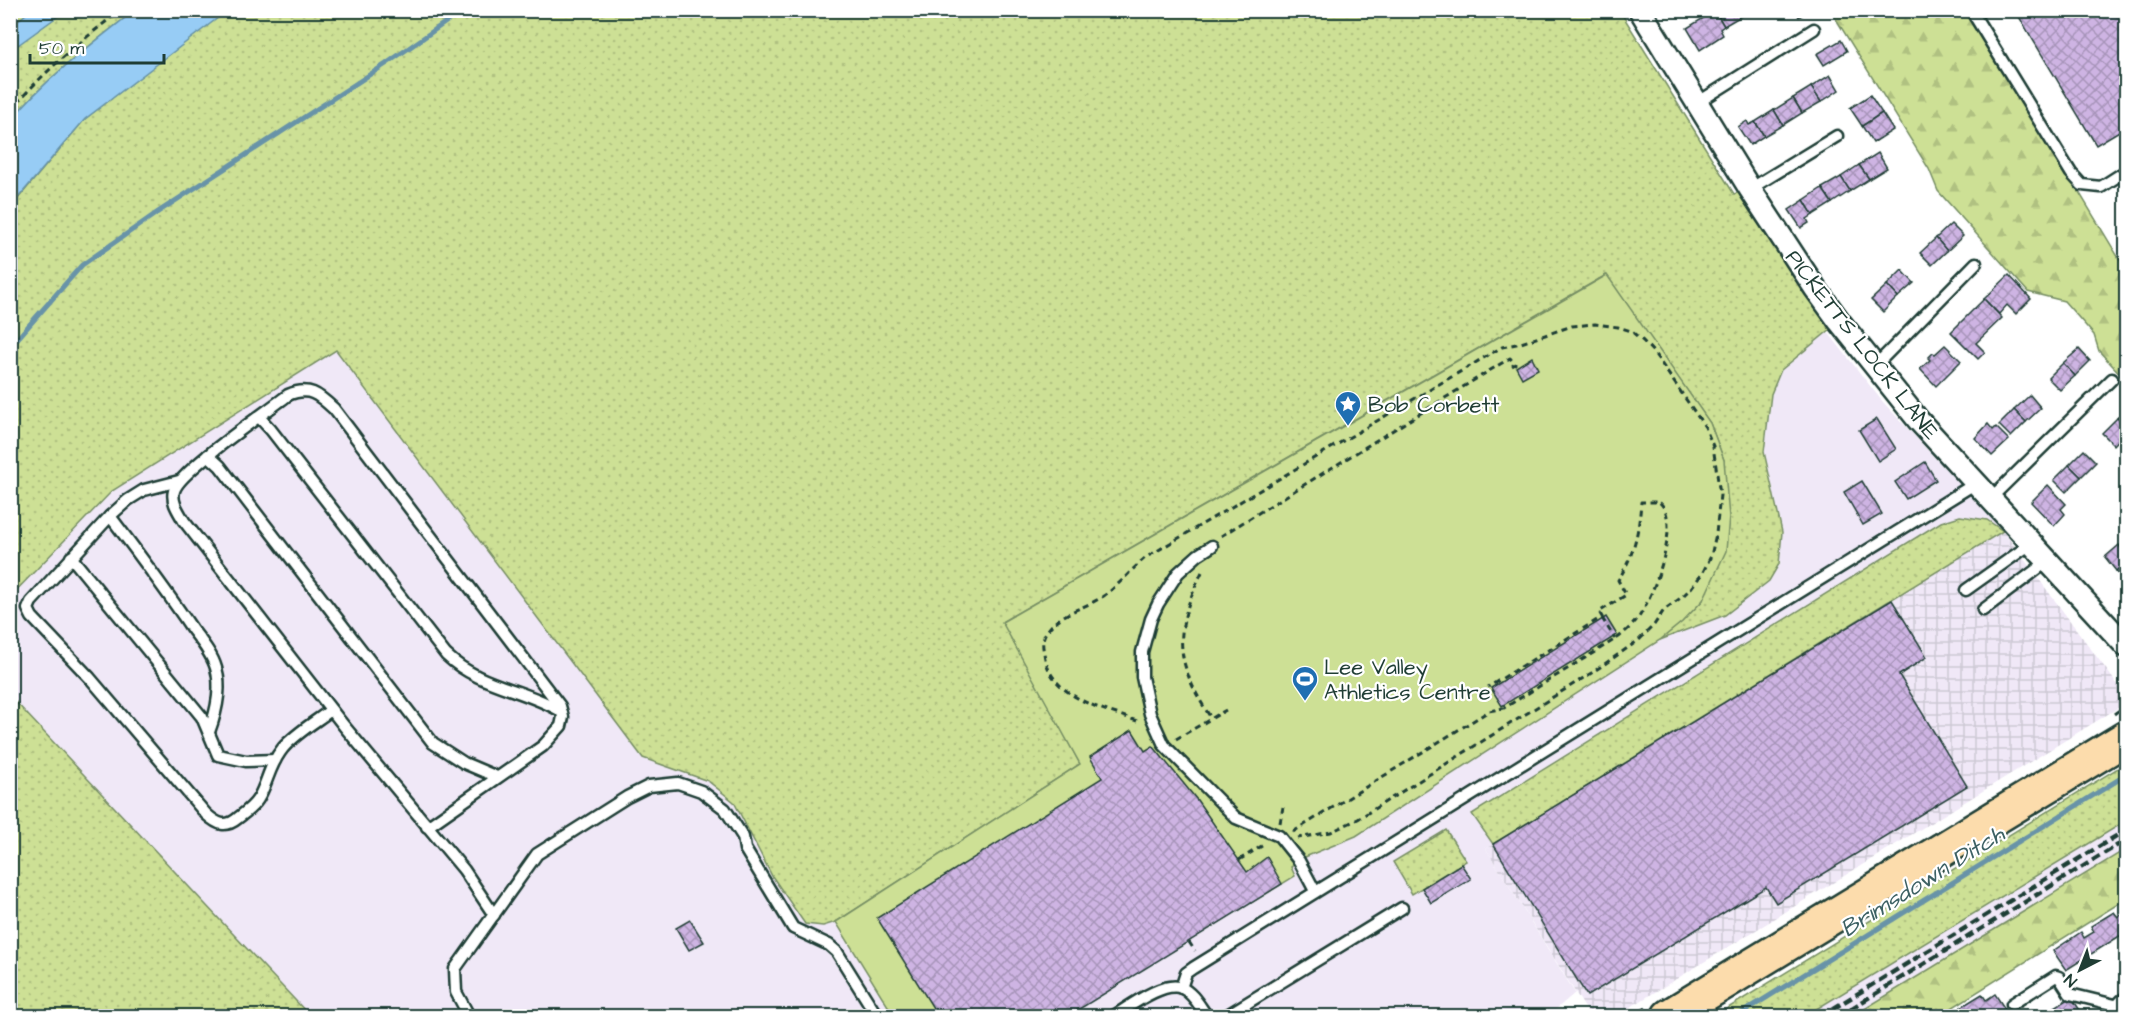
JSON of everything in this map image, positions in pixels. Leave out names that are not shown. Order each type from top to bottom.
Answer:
[{"type":"main road","points":[[1669,1017],[2127,738]]},
{"type":"street","name":"PICKETTS LOCK LANE","points":[[1644,12],[1750,189],[1815,288],[1919,421],[2127,646]]},
{"type":"lane","points":[[1971,10],[2071,173],[2082,185],[2101,187],[2127,171]]},
{"type":"lane","points":[[1697,103],[1814,29]]},
{"type":"lane","points":[[1750,189],[1837,136]]},
{"type":"lane","points":[[1875,366],[1976,263]]},
{"type":"lane","points":[[1181,988],[1186,973],[1315,891],[1983,491],[2112,379]]},
{"type":"lane","points":[[427,827],[543,746],[561,726],[564,717],[560,706],[334,409],[310,391],[299,390],[288,395],[208,455],[179,481],[173,491],[174,504],[184,521],[331,710],[427,827],[464,870],[494,915]]},
{"type":"lane","points":[[259,417],[446,655],[473,676],[549,704],[562,712]]},
{"type":"lane","points":[[208,455],[220,466],[433,743],[464,763],[497,777]]},
{"type":"lane","points":[[179,481],[144,490],[110,516],[31,602],[28,609],[32,617],[90,678],[206,814],[215,822],[223,825],[231,824],[252,808],[260,796],[268,773],[285,746],[331,710]]},
{"type":"lane","points":[[110,516],[176,603],[217,670],[215,714],[209,732]]},
{"type":"lane","points":[[1966,590],[2032,543]]},
{"type":"lane","points":[[1212,546],[1178,573],[1151,619],[1142,652],[1145,698],[1164,746],[1236,818],[1279,836],[1299,861],[1315,891]]},
{"type":"lane","points":[[71,557],[202,717],[218,755],[246,761],[275,760]]},
{"type":"lane","points":[[1983,610],[2048,561]]},
{"type":"lane","points":[[470,1017],[456,992],[455,969],[537,854],[627,797],[649,786],[678,783],[701,791],[725,809],[743,837],[745,849],[793,928],[829,945],[837,952],[877,1017]]},
{"type":"lane","points":[[1226,1017],[1402,908]]},
{"type":"lane","points":[[2012,1004],[2056,976],[2070,994],[2124,1009]]},
{"type":"lane","points":[[1114,1017],[1168,987],[1181,988],[1191,994],[1207,1017]]},
{"type":"path","points":[[10,111],[25,93],[49,71],[121,10]]},
{"type":"path","points":[[1140,722],[1079,700],[1057,684],[1048,669],[1042,644],[1045,633],[1053,624],[1102,597],[1145,558],[1502,347],[1572,326],[1608,324],[1631,331],[1654,353],[1705,427],[1713,446],[1720,495],[1719,514],[1711,556],[1702,574],[1682,597],[1664,610],[1654,625],[1639,640],[1593,672],[1358,819],[1331,832],[1298,838]]},
{"type":"path","points":[[1211,718],[1189,681],[1183,660],[1182,640],[1187,605],[1214,550],[1210,543],[1510,358],[1515,364],[1512,366]]},
{"type":"path","points":[[1294,832],[1489,711],[1504,708],[1615,639],[1630,628],[1640,616],[1654,587],[1663,560],[1668,521],[1664,505],[1659,502],[1641,502],[1637,539],[1632,555],[1618,580],[1626,595],[1598,612],[1615,639]]},
{"type":"path","points":[[1488,687],[1602,617]]},
{"type":"path","points":[[1173,740],[1226,710]]},
{"type":"path","points":[[1281,815],[1283,807]]},
{"type":"path","points":[[1239,860],[1279,836]]},
{"type":"shaded area","points":[[1620,11],[1734,194],[1827,331],[1882,401],[2003,531],[1486,849],[1575,993],[1548,1016],[11,1016],[11,206],[85,119]]},
{"type":"shaded area","points":[[2003,531],[2126,696],[2126,703],[1616,1016],[1590,1016],[1486,849]]},
{"type":"shaded area","points":[[2126,821],[2126,849],[1853,1016],[1805,1016]]},
{"type":"green space","points":[[11,11],[31,11],[11,26]]},
{"type":"green space","points":[[65,11],[134,11],[54,76],[11,120],[10,50]]},
{"type":"green space","points":[[226,11],[1620,11],[1734,194],[1740,192],[1832,328],[1781,370],[1771,394],[1764,452],[1782,532],[1779,564],[1769,581],[1725,615],[1660,640],[1682,622],[1703,600],[1724,460],[1710,423],[1606,275],[1003,621],[1080,764],[836,922],[823,926],[805,924],[772,876],[734,802],[708,781],[643,758],[336,350],[112,491],[11,596],[11,207],[85,119]]},
{"type":"green space","points":[[1831,11],[1970,11],[2126,270],[2126,380],[2099,351],[2094,335],[2064,301],[2028,292],[1938,191],[1929,169]]},
{"type":"green space","name":"Lee Valley Athletics Centre","points":[[1607,275],[1710,423],[1724,460],[1729,517],[1726,551],[1703,600],[1682,622],[1660,640],[1356,836],[1305,857],[1291,867],[1295,876],[1066,1016],[894,1016],[836,922],[1080,764],[1002,622]]},
{"type":"green space","points":[[1960,516],[1987,520],[2003,531],[1493,844],[1472,814],[1941,522]]},
{"type":"green space","points":[[11,697],[310,1016],[11,1016]]},
{"type":"green space","points":[[2126,763],[2126,821],[1805,1016],[1715,1016]]},
{"type":"green space","points":[[1446,830],[1466,861],[1412,894],[1393,862]]},
{"type":"green space","points":[[2126,849],[2126,899],[1939,1016],[1853,1016]]},
{"type":"water","points":[[31,10],[65,11],[11,50],[11,26]]},
{"type":"water","points":[[134,11],[227,11],[85,119],[11,206],[11,120],[54,76]]},
{"type":"building","points":[[1740,10],[1743,15],[1724,26],[1715,11]]},
{"type":"building","points":[[1795,10],[1810,10],[1799,17]]},
{"type":"building","points":[[2015,10],[2126,10],[2126,127],[2096,145]]},
{"type":"building","points":[[1715,11],[1724,26],[1720,29],[1723,35],[1700,50],[1687,28]]},
{"type":"building","points":[[1841,40],[1847,51],[1824,65],[1817,54]]},
{"type":"building","points":[[1830,75],[1839,90],[1821,102],[1811,87]]},
{"type":"building","points":[[1811,87],[1821,102],[1802,113],[1793,98]]},
{"type":"building","points":[[1870,95],[1882,113],[1862,126],[1850,108]]},
{"type":"building","points":[[1793,98],[1802,113],[1783,125],[1774,110]]},
{"type":"building","points":[[1774,110],[1783,125],[1764,136],[1755,122]]},
{"type":"building","points":[[1882,113],[1893,130],[1873,143],[1862,126]]},
{"type":"building","points":[[1747,121],[1749,125],[1755,122],[1764,136],[1750,145],[1738,127]]},
{"type":"building","points":[[1878,153],[1887,168],[1869,179],[1859,165]]},
{"type":"building","points":[[1859,165],[1869,179],[1850,191],[1841,177]]},
{"type":"building","points":[[1841,177],[1850,191],[1832,203],[1822,188]]},
{"type":"building","points":[[1822,188],[1832,203],[1813,215],[1804,200]]},
{"type":"building","points":[[1804,200],[1813,215],[1807,219],[1809,223],[1801,228],[1789,210]]},
{"type":"building","points":[[1951,224],[1963,236],[1947,251],[1936,238]]},
{"type":"building","points":[[1936,238],[1947,251],[1932,265],[1920,253]]},
{"type":"building","points":[[1902,270],[1914,283],[1898,297],[1887,285]]},
{"type":"building","points":[[2009,275],[2031,299],[2016,314],[2007,305],[1999,314],[1984,299]]},
{"type":"building","points":[[1887,285],[1898,297],[1883,312],[1871,300]]},
{"type":"building","points":[[1984,299],[2002,318],[1976,343],[1985,352],[1978,359],[1951,332]]},
{"type":"building","points":[[1945,345],[1961,361],[1936,386],[1920,369],[1930,360],[1928,358],[1933,353],[1935,354]]},
{"type":"building","points":[[2079,349],[2090,361],[2075,376],[2063,363]]},
{"type":"building","points":[[1532,357],[1538,369],[1522,378],[1516,367]]},
{"type":"building","points":[[2063,363],[2075,376],[2060,390],[2048,378]]},
{"type":"building","points":[[2030,395],[2041,408],[2026,422],[2014,410]]},
{"type":"building","points":[[2126,408],[2126,427],[2117,418]]},
{"type":"building","points":[[2014,410],[2026,422],[2011,437],[1999,425]]},
{"type":"building","points":[[2117,418],[2126,427],[2126,432],[2114,445],[2102,433]]},
{"type":"building","points":[[1877,419],[1896,449],[1878,461],[1859,430]]},
{"type":"building","points":[[1988,424],[1993,430],[1996,427],[2009,440],[1992,456],[1975,438]]},
{"type":"building","points":[[2084,450],[2096,462],[2081,477],[2069,465]]},
{"type":"building","points":[[1925,462],[1936,480],[1906,499],[1895,482]]},
{"type":"building","points":[[2069,465],[2081,477],[2066,492],[2054,480]]},
{"type":"building","points":[[1862,481],[1882,514],[1863,525],[1844,492]]},
{"type":"building","points":[[2048,485],[2066,504],[2061,509],[2065,514],[2054,526],[2031,502]]},
{"type":"building","points":[[2119,545],[2126,554],[2126,563],[2116,571],[2105,557]]},
{"type":"building","points":[[2126,563],[2126,585],[2116,571]]},
{"type":"building","points":[[1892,600],[1927,657],[1899,675],[1967,786],[1776,903],[1766,887],[1587,996],[1493,844]]},
{"type":"building","points":[[1606,617],[1617,635],[1502,706],[1491,688]]},
{"type":"building","points":[[1132,730],[1145,751],[1153,746],[1197,800],[1247,872],[1267,857],[1282,884],[1068,1016],[938,1016],[877,918],[1102,778],[1090,757]]},
{"type":"building","points":[[1461,864],[1471,879],[1431,903],[1422,888]]},
{"type":"building","points":[[2114,912],[2118,917],[2126,912],[2126,932],[2066,970],[2053,951],[2081,932],[2084,938],[2094,932],[2091,926]]},
{"type":"building","points":[[690,920],[704,942],[689,950],[676,928]]},
{"type":"building","points":[[1982,994],[1986,1000],[1995,994],[2005,1009],[1993,1016],[1959,1016],[1965,1013],[1961,1007]]},
{"type":"building","points":[[2071,997],[2084,1016],[2050,1016],[2047,1012]]},
{"type":"waterway","points":[[10,347],[82,265],[158,212],[386,64],[463,10]]},
{"type":"waterway","name":"Brimsdown Ditch","points":[[1737,1016],[2126,775]]},
{"type":"railway","points":[[1821,1016],[2126,830]]},
{"type":"railway","points":[[1839,1016],[2126,840]]},
{"type":"place","name":"Bob Corbett","points":[[1348,427]]},
{"type":"place","name":"Lee Valley Athletics Centre","points":[[1305,702]]}]
